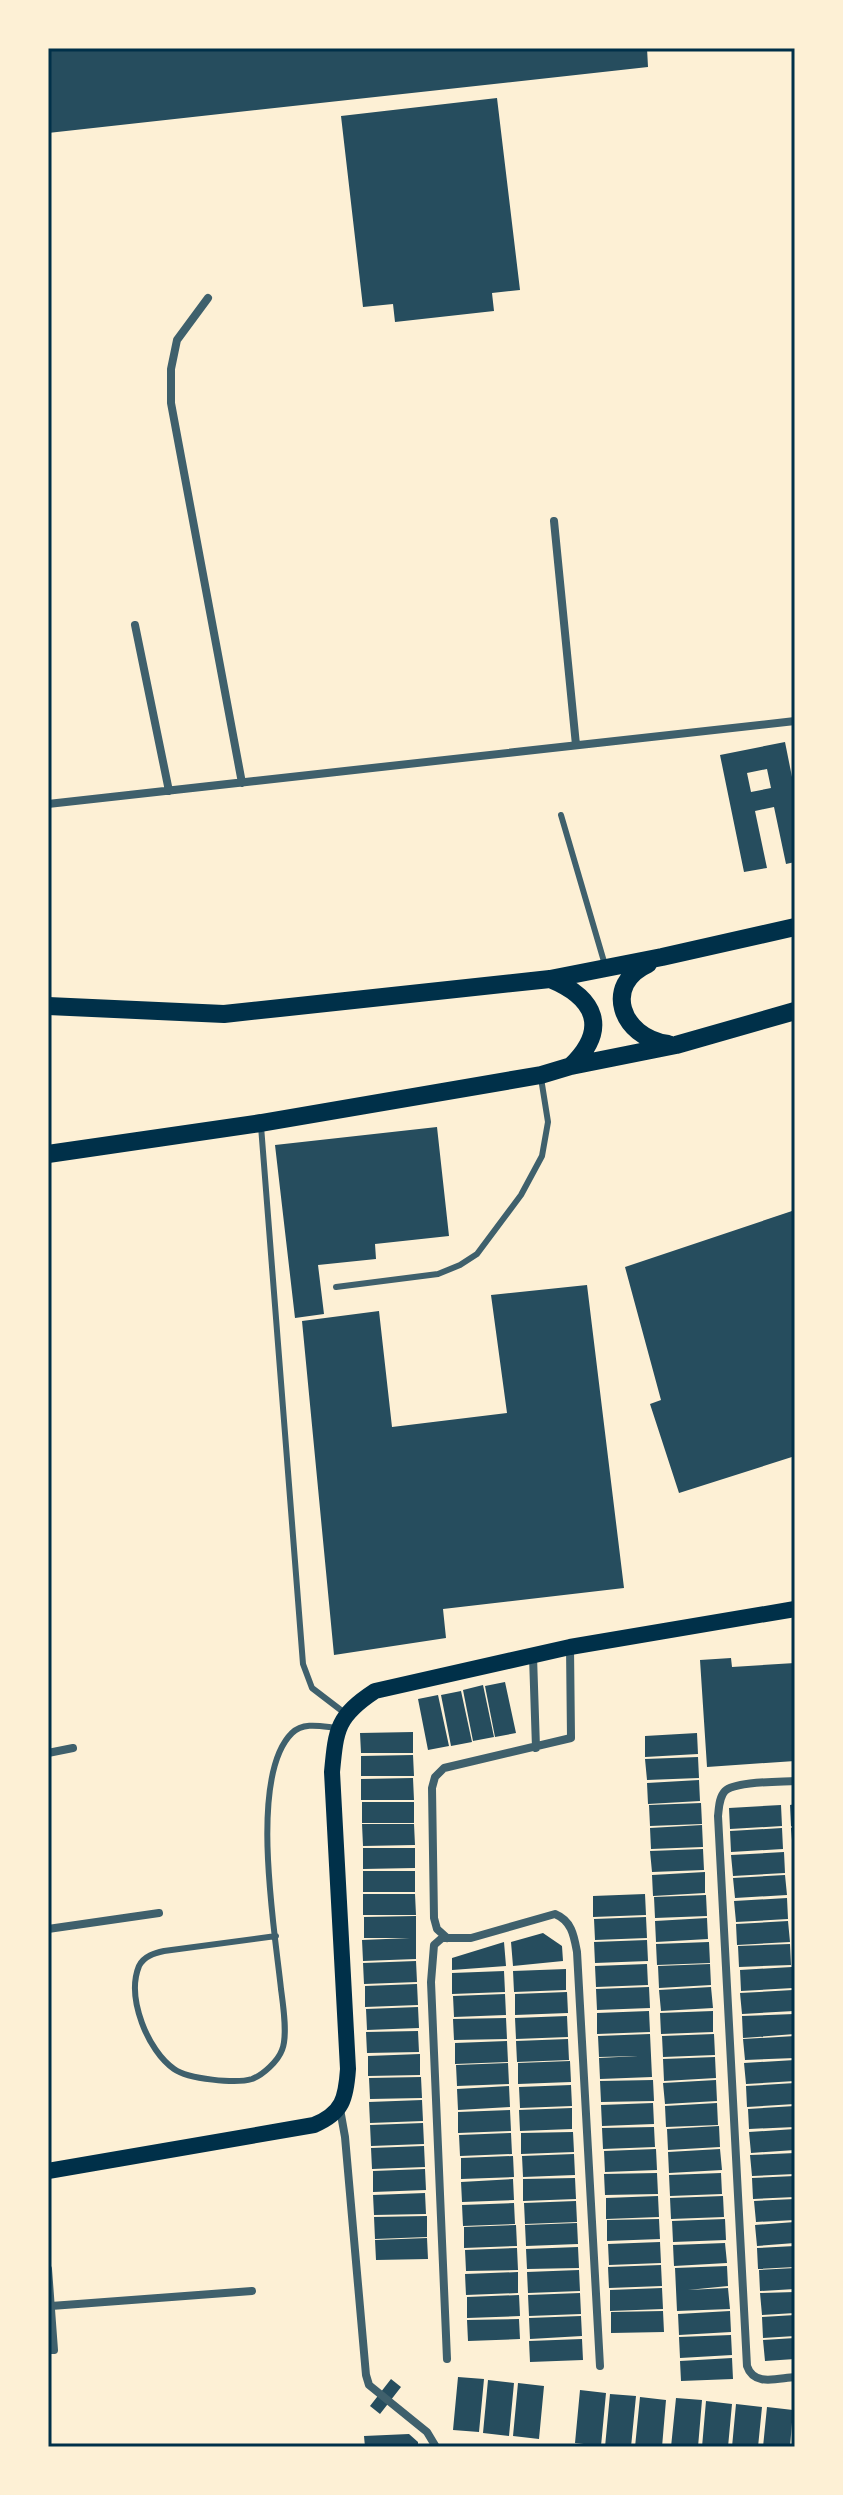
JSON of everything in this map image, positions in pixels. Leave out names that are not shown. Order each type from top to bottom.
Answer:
[{"type":"main road","points":[[48,1006],[224,1014],[550,979],[795,927]]},
{"type":"main road","points":[[662,957],[641,967],[631,976],[624,989],[622,1003],[625,1017],[644,1038],[676,1045]]},
{"type":"main road","points":[[550,979],[582,997],[594,1020],[594,1033],[589,1046],[571,1066]]},
{"type":"main road","points":[[48,1154],[261,1123],[541,1075],[676,1045],[795,1011]]},
{"type":"main road","points":[[48,2171],[314,2125],[328,2119],[340,2107],[346,2093],[348,2069],[332,1772],[342,1721],[354,1705],[375,1691],[533,1655],[795,1609]]},
{"type":"street","points":[[208,298],[177,340],[171,369],[171,403],[242,783]]},
{"type":"street","points":[[554,521],[576,745]]},
{"type":"street","points":[[135,625],[169,791]]},
{"type":"street","points":[[48,804],[795,721]]},
{"type":"street","points":[[448,1938],[437,1929],[434,1918],[432,1788],[440,1770],[571,1738],[570,1647]]},
{"type":"street","points":[[533,1655],[536,1748]]},
{"type":"street","points":[[48,1753],[73,1748]]},
{"type":"street","points":[[795,1781],[738,1786],[723,1793],[718,1816],[747,2363],[750,2373],[762,2380],[795,2377]]},
{"type":"street","points":[[48,1929],[159,1913]]},
{"type":"street","points":[[447,2359],[431,1982],[434,1945],[440,1939],[471,1938],[555,1914],[571,1928],[579,1975],[600,2366]]},
{"type":"street","points":[[340,2107],[368,2383],[427,2432],[436,2447]]},
{"type":"street","points":[[48,2269],[51,2350]]},
{"type":"street","points":[[51,2306],[252,2291]]},
{"type":"lane","points":[[561,815],[606,968]]},
{"type":"lane","points":[[336,1287],[438,1274],[477,1254],[521,1195],[542,1156],[548,1122],[541,1075]]},
{"type":"lane","points":[[261,1123],[303,1664],[312,1688],[342,1721]]},
{"type":"lane","points":[[276,1936],[164,1951],[150,1955],[140,1964],[136,1983],[140,2020],[154,2052],[177,2072],[219,2081],[251,2079],[270,2067],[283,2050],[283,2014],[276,1936],[267,1839],[269,1792],[278,1753],[292,1732],[301,1727],[342,1721]]},
{"type":"building","points":[[48,48],[647,48],[648,67],[48,133]]},
{"type":"building","points":[[497,98],[520,290],[492,293],[494,311],[395,322],[393,304],[363,307],[341,116]]},
{"type":"building","points":[[785,742],[795,792],[795,862],[786,864],[774,807],[755,811],[767,868],[744,872],[720,755]],"holes":[[[767,769],[771,788],[751,792],[747,773]]]},
{"type":"building","points":[[437,1127],[449,1236],[375,1244],[376,1259],[318,1265],[324,1314],[295,1318],[275,1145]]},
{"type":"building","points":[[795,1210],[795,1456],[679,1493],[650,1404],[661,1400],[625,1267]]},
{"type":"building","points":[[587,1285],[624,1588],[443,1609],[446,1638],[334,1655],[302,1321],[379,1311],[392,1427],[507,1413],[491,1295]]},
{"type":"building","points":[[731,1658],[732,1667],[795,1663],[795,1761],[707,1767],[700,1660]]},
{"type":"building","points":[[505,1682],[516,1733],[495,1737],[485,1686]]},
{"type":"building","points":[[483,1685],[494,1737],[473,1741],[463,1690]]},
{"type":"building","points":[[461,1691],[472,1742],[451,1746],[441,1695]]},
{"type":"building","points":[[438,1695],[449,1746],[428,1750],[418,1699]]},
{"type":"building","points":[[413,1732],[413,1753],[361,1753],[360,1733]]},
{"type":"building","points":[[697,1733],[698,1754],[645,1757],[645,1736]]},
{"type":"building","points":[[413,1755],[414,1776],[361,1776],[361,1756]]},
{"type":"building","points":[[698,1757],[699,1778],[647,1780],[645,1759]]},
{"type":"building","points":[[413,1778],[414,1800],[361,1800],[361,1779]]},
{"type":"building","points":[[699,1780],[700,1801],[648,1804],[647,1783]]},
{"type":"building","points":[[362,1802],[414,1802],[414,1823],[362,1823]]},
{"type":"building","points":[[701,1803],[702,1824],[650,1826],[649,1805]]},
{"type":"building","points":[[795,1804],[795,1826],[791,1826],[790,1805]]},
{"type":"building","points":[[781,1805],[782,1826],[730,1829],[729,1808]]},
{"type":"building","points":[[362,1824],[414,1824],[415,1845],[363,1846]]},
{"type":"building","points":[[702,1825],[703,1847],[651,1849],[650,1828]]},
{"type":"building","points":[[782,1828],[783,1849],[731,1852],[730,1831]]},
{"type":"building","points":[[791,1828],[795,1828],[793,1852]]},
{"type":"building","points":[[363,1848],[415,1848],[415,1868],[363,1869]]},
{"type":"building","points":[[703,1849],[704,1870],[652,1872],[650,1851]]},
{"type":"building","points":[[784,1852],[785,1873],[733,1876],[731,1855]]},
{"type":"building","points":[[363,1871],[415,1871],[415,1892],[363,1892]]},
{"type":"building","points":[[705,1872],[705,1893],[653,1896],[652,1875]]},
{"type":"building","points":[[785,1875],[787,1895],[735,1898],[733,1878]]},
{"type":"building","points":[[363,1894],[415,1894],[416,1915],[363,1915]]},
{"type":"building","points":[[645,1894],[646,1915],[593,1917],[593,1896]]},
{"type":"building","points":[[706,1895],[707,1916],[655,1918],[654,1897]]},
{"type":"building","points":[[787,1898],[788,1919],[736,1922],[734,1901]]},
{"type":"building","points":[[416,1916],[416,1959],[363,1961],[362,1940],[410,1938],[364,1938],[364,1917]]},
{"type":"building","points":[[646,1917],[647,1938],[595,1940],[594,1919]]},
{"type":"building","points":[[707,1918],[708,1939],[656,1942],[655,1921]]},
{"type":"building","points":[[788,1921],[790,1942],[737,1945],[736,1924]]},
{"type":"building","points":[[543,1933],[562,1946],[563,1961],[513,1966],[511,1942]]},
{"type":"building","points":[[647,1940],[648,1961],[595,1963],[594,1942]]},
{"type":"building","points":[[504,1942],[506,1966],[452,1970],[452,1958]]},
{"type":"building","points":[[709,1942],[710,1963],[657,1965],[656,1944]]},
{"type":"building","points":[[790,1944],[791,1965],[739,1967],[738,1946]]},
{"type":"building","points":[[416,1961],[417,1982],[364,1984],[363,1963]]},
{"type":"building","points":[[647,1964],[648,1985],[596,1987],[595,1966]]},
{"type":"building","points":[[710,1964],[711,1985],[659,1988],[658,1966]]},
{"type":"building","points":[[792,1967],[793,1988],[741,1991],[740,1970]]},
{"type":"building","points":[[566,1969],[566,1990],[514,1992],[513,1971]]},
{"type":"building","points":[[504,1971],[505,1992],[452,1994],[452,1973]]},
{"type":"building","points":[[417,1984],[418,2005],[365,2007],[365,1986]]},
{"type":"building","points":[[649,1987],[650,2008],[597,2010],[596,1989]]},
{"type":"building","points":[[711,1987],[713,2008],[661,2011],[659,1990]]},
{"type":"building","points":[[793,1990],[794,2011],[742,2014],[740,1993]]},
{"type":"building","points":[[567,1992],[568,2013],[515,2015],[515,1994]]},
{"type":"building","points":[[505,1994],[506,2015],[454,2017],[453,1996]]},
{"type":"building","points":[[418,2007],[419,2028],[367,2030],[366,2009]]},
{"type":"building","points":[[649,2011],[650,2032],[597,2034],[597,2013]]},
{"type":"building","points":[[713,2011],[713,2032],[661,2034],[660,2013]]},
{"type":"building","points":[[794,2014],[795,2034],[743,2038],[742,2016]]},
{"type":"building","points":[[567,2016],[568,2037],[516,2039],[515,2018]]},
{"type":"building","points":[[506,2018],[507,2039],[454,2040],[453,2019]]},
{"type":"building","points":[[418,2031],[419,2052],[367,2053],[366,2032]]},
{"type":"building","points":[[650,2034],[652,2077],[600,2079],[599,2058],[638,2056],[599,2057],[598,2036]]},
{"type":"building","points":[[714,2034],[715,2055],[663,2057],[662,2036]]},
{"type":"building","points":[[795,2036],[795,2058],[745,2060],[743,2039]]},
{"type":"building","points":[[568,2039],[569,2060],[517,2062],[516,2041]]},
{"type":"building","points":[[507,2041],[508,2062],[455,2064],[455,2043]]},
{"type":"building","points":[[420,2054],[420,2075],[368,2076],[368,2056]]},
{"type":"building","points":[[715,2057],[716,2078],[664,2081],[663,2059]]},
{"type":"building","points":[[795,2060],[795,2081],[746,2084],[744,2063]]},
{"type":"building","points":[[570,2061],[571,2082],[518,2084],[518,2063]]},
{"type":"building","points":[[508,2063],[509,2084],[457,2086],[456,2065]]},
{"type":"building","points":[[421,2077],[422,2098],[370,2099],[369,2078]]},
{"type":"building","points":[[653,2080],[654,2101],[601,2102],[600,2081]]},
{"type":"building","points":[[716,2080],[717,2101],[665,2104],[663,2083]]},
{"type":"building","points":[[795,2083],[795,2104],[747,2107],[746,2086]]},
{"type":"building","points":[[571,2085],[572,2106],[520,2108],[519,2087]]},
{"type":"building","points":[[509,2086],[510,2107],[458,2110],[457,2089]]},
{"type":"building","points":[[422,2100],[423,2121],[370,2123],[369,2102]]},
{"type":"building","points":[[653,2103],[654,2124],[602,2126],[601,2105]]},
{"type":"building","points":[[717,2103],[718,2125],[666,2127],[665,2106]]},
{"type":"building","points":[[795,2106],[795,2127],[749,2129],[748,2109]]},
{"type":"building","points":[[572,2108],[572,2129],[520,2131],[519,2110]]},
{"type":"building","points":[[510,2110],[511,2131],[458,2133],[458,2112]]},
{"type":"building","points":[[423,2123],[424,2144],[371,2146],[370,2125]]},
{"type":"building","points":[[719,2126],[720,2147],[668,2150],[667,2129]]},
{"type":"building","points":[[654,2127],[655,2147],[603,2149],[602,2128]]},
{"type":"building","points":[[795,2129],[795,2150],[751,2153],[749,2132]]},
{"type":"building","points":[[573,2132],[574,2152],[521,2154],[521,2133]]},
{"type":"building","points":[[511,2133],[512,2154],[460,2156],[459,2135]]},
{"type":"building","points":[[424,2146],[425,2167],[372,2169],[371,2148]]},
{"type":"building","points":[[656,2149],[657,2170],[605,2172],[604,2151]]},
{"type":"building","points":[[720,2149],[722,2170],[669,2173],[668,2152]]},
{"type":"building","points":[[795,2153],[795,2174],[752,2176],[750,2155]]},
{"type":"building","points":[[574,2154],[575,2175],[523,2177],[522,2156]]},
{"type":"building","points":[[513,2156],[514,2177],[461,2179],[461,2158]]},
{"type":"building","points":[[425,2169],[426,2190],[373,2192],[373,2171]]},
{"type":"building","points":[[657,2173],[658,2194],[605,2195],[604,2174]]},
{"type":"building","points":[[721,2173],[722,2194],[670,2196],[669,2175]]},
{"type":"building","points":[[795,2176],[795,2197],[753,2199],[752,2178]]},
{"type":"building","points":[[575,2178],[576,2199],[523,2201],[523,2179]]},
{"type":"building","points":[[513,2179],[514,2200],[462,2202],[461,2182]]},
{"type":"building","points":[[425,2193],[426,2214],[374,2215],[373,2195]]},
{"type":"building","points":[[658,2196],[659,2217],[606,2219],[606,2198]]},
{"type":"building","points":[[723,2196],[724,2217],[671,2219],[670,2198]]},
{"type":"building","points":[[795,2199],[795,2220],[756,2222],[754,2201]]},
{"type":"building","points":[[576,2201],[577,2222],[525,2224],[524,2203]]},
{"type":"building","points":[[514,2203],[515,2224],[463,2226],[462,2205]]},
{"type":"building","points":[[427,2216],[427,2237],[375,2239],[374,2217]]},
{"type":"building","points":[[659,2219],[660,2239],[607,2241],[607,2220]]},
{"type":"building","points":[[725,2219],[726,2240],[673,2242],[672,2221]]},
{"type":"building","points":[[795,2222],[795,2243],[757,2246],[755,2225]]},
{"type":"building","points":[[577,2223],[578,2244],[526,2246],[525,2225]]},
{"type":"building","points":[[516,2225],[517,2246],[464,2248],[464,2227]]},
{"type":"building","points":[[427,2238],[428,2259],[376,2260],[375,2240]]},
{"type":"building","points":[[660,2242],[661,2263],[609,2265],[608,2244]]},
{"type":"building","points":[[725,2243],[727,2263],[674,2266],[673,2245]]},
{"type":"building","points":[[795,2246],[795,2267],[758,2269],[757,2248]]},
{"type":"building","points":[[578,2247],[579,2268],[527,2269],[526,2249]]},
{"type":"building","points":[[517,2248],[518,2270],[466,2271],[465,2250]]},
{"type":"building","points":[[661,2265],[662,2286],[609,2288],[608,2267]]},
{"type":"building","points":[[727,2266],[728,2286],[688,2290],[728,2288],[730,2309],[677,2311],[675,2268]]},
{"type":"building","points":[[795,2268],[795,2289],[760,2291],[759,2270]]},
{"type":"building","points":[[579,2270],[580,2291],[528,2293],[527,2272]]},
{"type":"building","points":[[518,2272],[518,2293],[466,2295],[465,2274]]},
{"type":"building","points":[[662,2288],[663,2309],[610,2311],[610,2290]]},
{"type":"building","points":[[795,2292],[795,2313],[762,2315],[760,2293]]},
{"type":"building","points":[[580,2293],[581,2314],[529,2316],[528,2295]]},
{"type":"building","points":[[519,2295],[520,2316],[467,2318],[467,2297]]},
{"type":"building","points":[[663,2311],[664,2332],[611,2333],[611,2312]]},
{"type":"building","points":[[730,2311],[731,2332],[679,2335],[678,2314]]},
{"type":"building","points":[[795,2315],[795,2336],[763,2338],[762,2317]]},
{"type":"building","points":[[581,2316],[582,2336],[530,2339],[529,2318]]},
{"type":"building","points":[[519,2319],[520,2339],[468,2341],[467,2320]]},
{"type":"building","points":[[731,2335],[732,2355],[680,2358],[679,2337]]},
{"type":"building","points":[[795,2338],[795,2359],[765,2361],[763,2340]]},
{"type":"building","points":[[582,2339],[583,2360],[530,2362],[529,2341]]},
{"type":"building","points":[[732,2358],[733,2379],[681,2381],[680,2361]]},
{"type":"building","points":[[458,2377],[484,2379],[479,2432],[453,2430]]},
{"type":"building","points":[[391,2379],[401,2387],[380,2414],[370,2406]]},
{"type":"building","points":[[488,2380],[514,2383],[509,2436],[483,2433]]},
{"type":"building","points":[[518,2383],[544,2386],[539,2439],[513,2436]]},
{"type":"building","points":[[580,2390],[606,2393],[601,2446],[575,2443]]},
{"type":"building","points":[[610,2394],[636,2396],[631,2447],[605,2447]]},
{"type":"building","points":[[640,2397],[666,2400],[662,2447],[635,2447]]},
{"type":"building","points":[[676,2398],[702,2400],[698,2447],[671,2447]]},
{"type":"building","points":[[706,2401],[732,2404],[728,2447],[702,2447]]},
{"type":"building","points":[[736,2404],[762,2407],[758,2447],[732,2447]]},
{"type":"building","points":[[767,2407],[793,2410],[790,2447],[763,2447]]},
{"type":"building","points":[[409,2434],[418,2442],[418,2447],[365,2447],[364,2436]]}]
